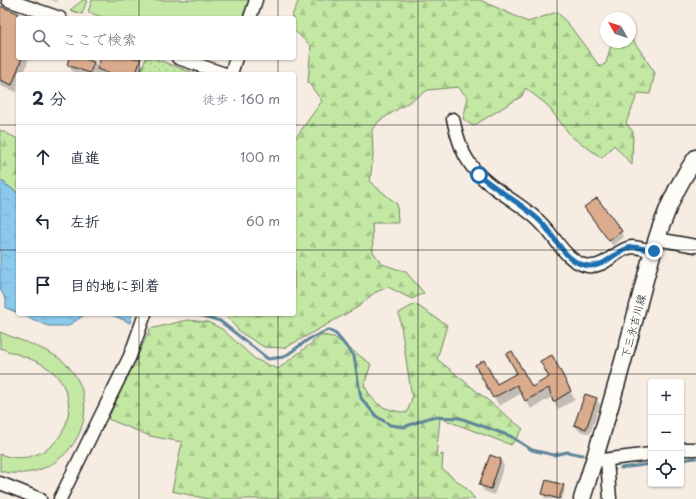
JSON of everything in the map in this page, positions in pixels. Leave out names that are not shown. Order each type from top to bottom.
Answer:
[{"type":"main road","name":"下三永吉川線","points":[[582,499],[600,461],[655,245],[669,204],[686,171],[696,158]]},
{"type":"street","points":[[8,0],[54,16]]},
{"type":"street","points":[[251,16],[256,0]]},
{"type":"street","points":[[184,60],[219,72]]},
{"type":"street","points":[[232,72],[235,60]]},
{"type":"street","points":[[453,119],[466,159],[479,175],[516,202],[542,224],[571,258],[580,264],[591,266],[601,264],[633,247],[655,245],[696,246]]},
{"type":"street","points":[[60,499],[130,356],[143,316]]},
{"type":"street","points":[[684,449],[696,449]]},
{"type":"street","points":[[610,499],[600,461],[648,454]]},
{"type":"street","points":[[0,483],[40,499]]},
{"type":"green space","points":[[83,0],[87,0],[82,14],[70,10]]},
{"type":"green space","points":[[92,0],[249,0],[243,16],[99,16],[88,12]]},
{"type":"green space","points":[[299,0],[480,0],[528,22],[557,12],[570,26],[600,67],[606,63],[610,48],[636,48],[636,44],[655,73],[650,94],[638,93],[626,123],[633,132],[632,165],[614,145],[602,158],[572,137],[546,104],[525,88],[522,96],[473,126],[463,119],[468,98],[458,87],[428,90],[379,121],[372,130],[373,156],[370,182],[397,204],[398,223],[372,223],[373,252],[382,264],[406,272],[424,293],[412,299],[388,287],[374,293],[358,307],[285,348],[264,347],[240,332],[226,316],[296,316],[296,137],[322,101],[308,82],[311,46],[296,32],[296,16],[292,16]]},
{"type":"green space","points":[[145,60],[158,60],[191,72],[141,72]]},
{"type":"green space","points":[[0,130],[16,138],[16,192],[0,180]]},
{"type":"green space","points":[[415,304],[447,325],[437,359],[523,429],[511,445],[440,418],[436,457],[443,454],[442,469],[466,488],[475,499],[208,499],[172,491],[182,442],[150,436],[108,419],[150,329],[187,320],[208,322],[222,329],[255,359],[278,369],[322,335],[334,337],[371,364],[364,385],[372,398],[381,406],[407,413],[412,398],[399,313]]},
{"type":"green space","points":[[0,332],[36,346],[62,360],[68,366],[80,386],[85,406],[82,425],[74,443],[60,458],[43,468],[23,473],[0,471],[0,454],[18,458],[35,455],[49,448],[60,436],[67,422],[69,406],[65,390],[55,374],[50,369],[29,358],[0,348]]},
{"type":"water","points":[[0,180],[16,192],[16,312],[6,308],[6,300],[0,289]]},
{"type":"water","points":[[25,316],[83,316],[68,326],[48,326]]},
{"type":"water","points":[[114,316],[132,316],[130,323]]},
{"type":"building","points":[[0,6],[18,13],[18,16],[16,16],[16,60],[21,60],[12,85],[0,80]]},
{"type":"building","points":[[68,60],[88,60],[94,62],[90,72],[67,65]]},
{"type":"building","points":[[100,60],[140,60],[137,72],[105,72],[97,69]]},
{"type":"building","points":[[597,198],[622,231],[609,241],[584,207]]},
{"type":"building","points":[[512,351],[532,387],[549,377],[540,361],[552,355],[571,391],[553,402],[549,388],[525,401],[517,385],[493,398],[475,365],[484,360],[497,384],[517,373],[506,354]]},
{"type":"building","points":[[585,394],[597,398],[586,429],[574,425]]},
{"type":"building","points":[[490,455],[501,459],[491,489],[479,485]]},
{"type":"building","points":[[546,480],[564,485],[559,499],[542,494]]},
{"type":"waterway","points":[[204,316],[220,321],[268,359],[284,357],[309,339],[328,330],[336,334],[354,356],[361,398],[376,416],[390,425],[404,427],[431,417],[460,418],[510,436],[532,450],[554,455],[567,452],[583,455]]},
{"type":"waterway","points":[[684,460],[696,458]]},
{"type":"waterway","points":[[621,468],[648,464]]},
{"type":"route","points":[[479,175],[516,202],[542,224],[571,258],[580,264],[591,266],[601,264],[624,250],[633,247],[654,251]]}]
